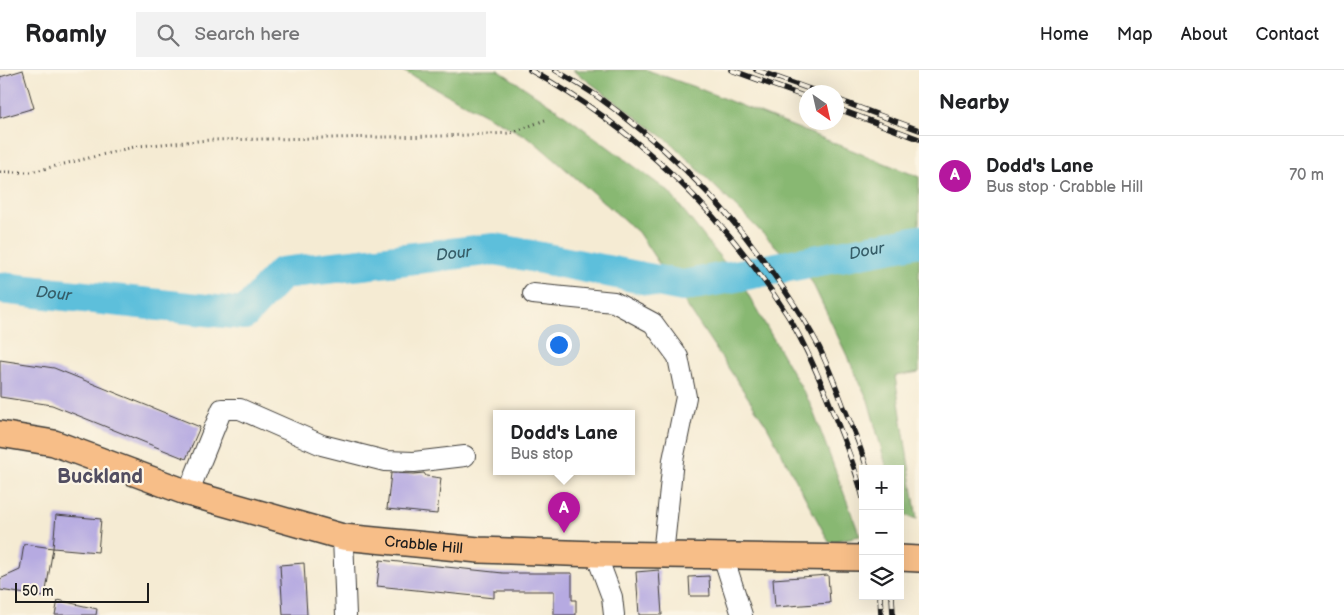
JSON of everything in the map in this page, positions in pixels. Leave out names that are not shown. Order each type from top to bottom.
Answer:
[{"type":"main road","name":"Crabble Hill","points":[[0,434],[54,443],[188,493],[343,537],[479,550],[596,554],[859,558]]},
{"type":"main road","points":[[904,558],[919,559]]},
{"type":"street","points":[[533,294],[614,302],[653,323],[678,357],[686,397],[673,460],[663,555]]},
{"type":"street","points":[[188,493],[222,409],[240,409],[322,445],[385,461],[414,462],[465,456]]},
{"type":"street","points":[[343,537],[346,615]]},
{"type":"street","points":[[596,554],[612,597],[614,615]]},
{"type":"street","points":[[723,556],[742,615]]},
{"type":"path","points":[[0,172],[31,172],[138,146],[210,140],[511,133],[545,120]]},
{"type":"green space","points":[[401,70],[498,70],[558,110],[669,192],[745,289],[810,403],[859,536],[829,542],[767,426],[638,232],[531,139]]},
{"type":"green space","points":[[573,70],[647,70],[700,89],[919,177],[919,372],[895,376],[917,519],[904,515],[904,465],[886,465],[868,400],[812,282],[670,142]]},
{"type":"building","points":[[23,70],[34,108],[0,118],[0,77]]},
{"type":"building","points":[[0,360],[54,368],[200,427],[186,459],[52,405],[0,397]]},
{"type":"building","points":[[391,473],[424,473],[426,476],[441,478],[437,514],[387,509]]},
{"type":"building","points":[[56,515],[101,519],[98,552],[53,548]]},
{"type":"building","points":[[24,544],[53,548],[45,597],[0,590],[0,579],[20,570]]},
{"type":"building","points":[[380,560],[503,573],[572,573],[572,600],[576,600],[576,615],[554,615],[554,591],[494,591],[494,598],[377,586]]},
{"type":"building","points":[[304,563],[307,615],[283,615],[280,565]]},
{"type":"building","points":[[659,570],[662,615],[639,615],[636,572]]},
{"type":"building","points":[[828,575],[830,603],[775,607],[773,579]]},
{"type":"building","points":[[709,576],[710,596],[690,596],[689,577]]},
{"type":"building","points":[[58,600],[97,609],[96,615],[55,615]]},
{"type":"waterway","name":"Dour","points":[[0,288],[244,314],[282,273],[495,249],[683,286],[919,241]]},
{"type":"railway","points":[[530,70],[569,93],[641,146],[706,209],[735,243],[763,279],[801,339],[818,375],[859,484]]},
{"type":"railway","points":[[555,70],[589,91],[645,133],[692,176],[735,223],[793,302],[810,330],[832,377],[866,465]]},
{"type":"railway","points":[[731,70],[799,94]]},
{"type":"railway","points":[[756,70],[799,85]]},
{"type":"railway","points":[[844,102],[919,130]]},
{"type":"railway","points":[[844,111],[919,139]]},
{"type":"railway","points":[[880,600],[881,615]]},
{"type":"railway","points":[[892,600],[893,615]]},
{"type":"place","name":"Dodd's Lane","points":[[564,533]]},
{"type":"district","name":"Buckland","points":[[100,477]]}]
